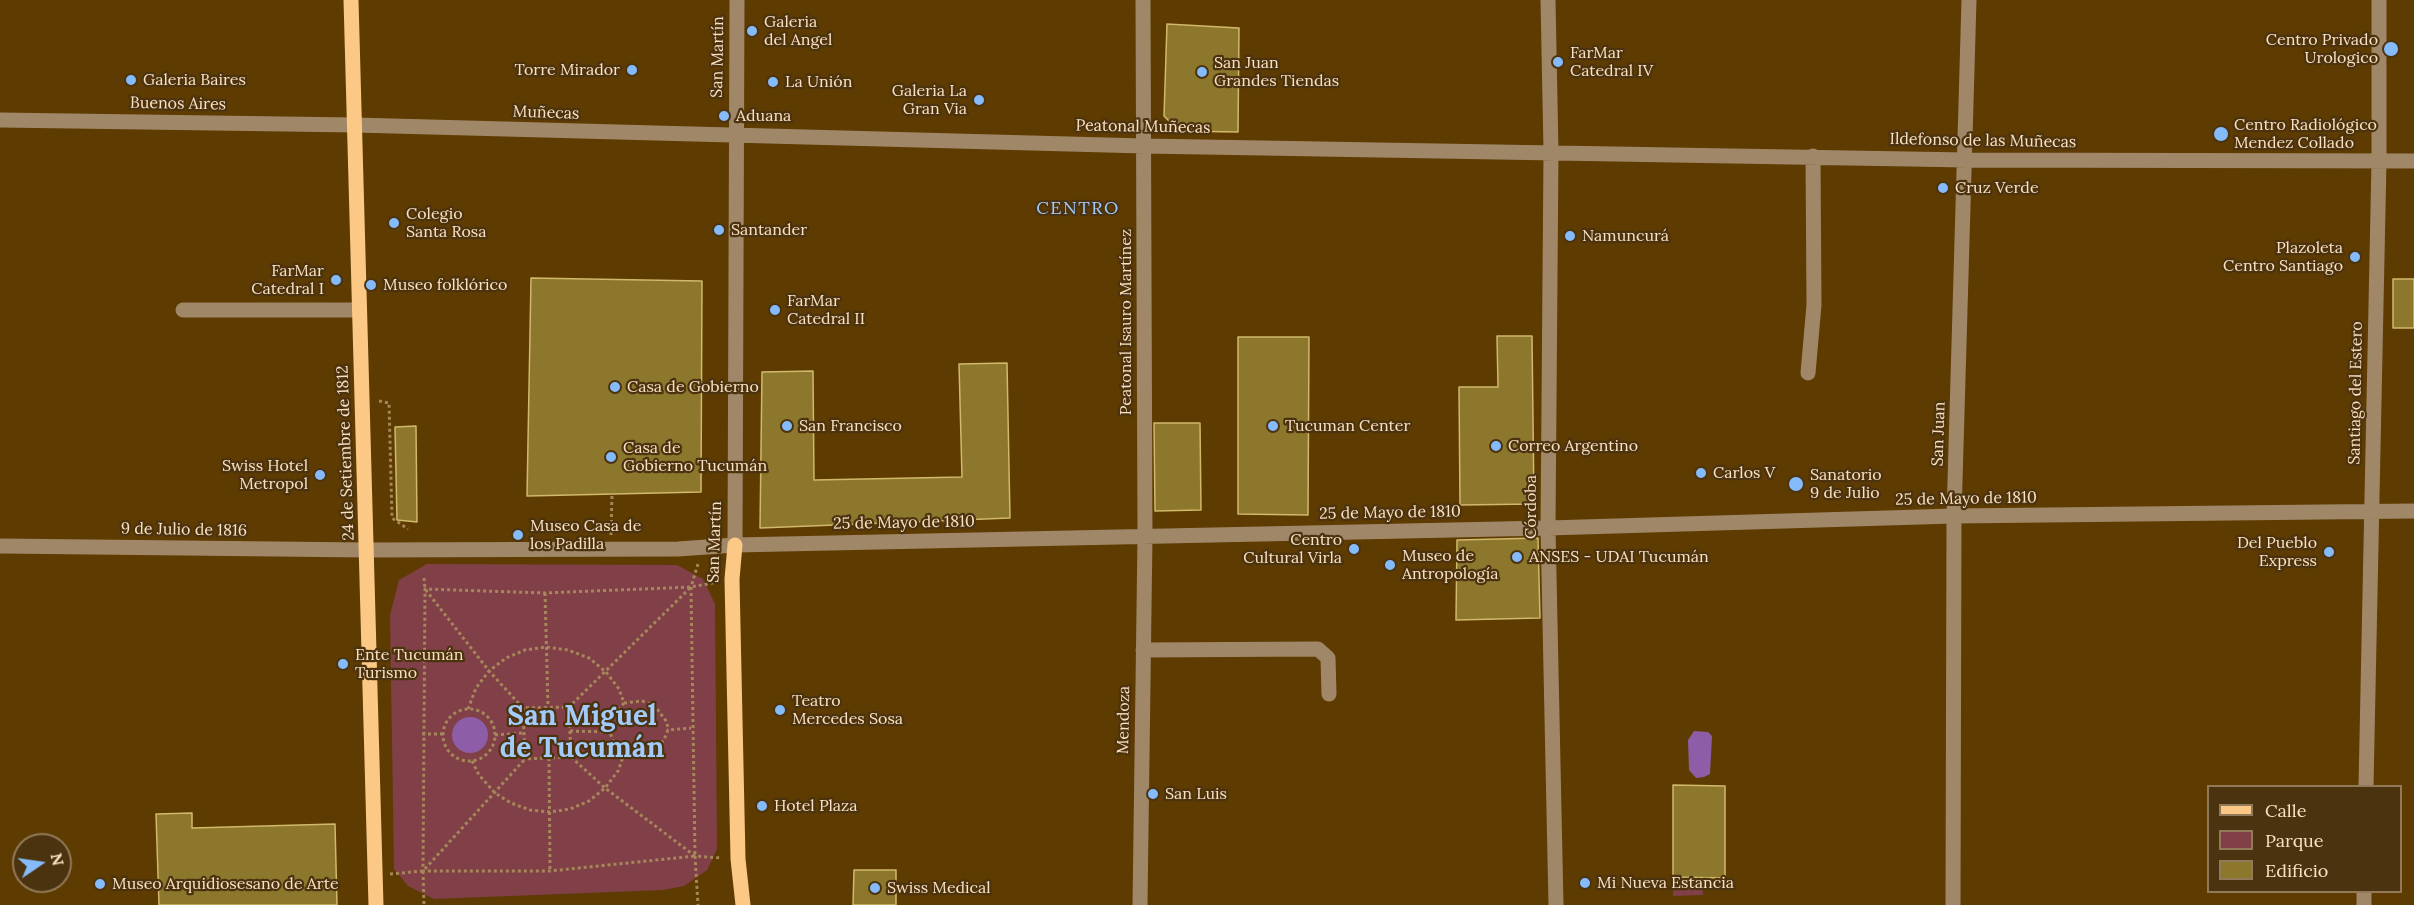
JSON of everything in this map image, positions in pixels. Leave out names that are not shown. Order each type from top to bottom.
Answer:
[{"type":"main road","name":"24 de Setiembre de 1812","points":[[351,0],[376,905]]},
{"type":"main road","name":"San Martín","points":[[735,545],[732,579],[738,859],[743,905]]},
{"type":"street","name":"San Martín","points":[[735,545],[737,0]]},
{"type":"street","name":"Peatonal Isauro Martínez","points":[[1143,0],[1145,536]]},
{"type":"street","name":"Córdoba","points":[[1548,0],[1551,151],[1548,528],[1556,905]]},
{"type":"street","name":"San Juan","points":[[1953,905],[1954,516],[1967,160],[1969,0]]},
{"type":"street","name":"Santiago del Estero","points":[[2366,785],[2379,161],[2379,0]]},
{"type":"street","name":"Buenos Aires","points":[[0,120],[355,125]]},
{"type":"street","name":"Muñecas","points":[[355,125],[735,136]]},
{"type":"street","name":"Peatonal Muñecas","points":[[735,136],[1144,146],[1551,151]]},
{"type":"street","name":"Ildefonso de las Muñecas","points":[[1551,151],[1967,160],[2414,161]]},
{"type":"street","points":[[1808,373],[1814,305],[1813,156]]},
{"type":"street","points":[[183,310],[359,310]]},
{"type":"street","name":"25 de Mayo de 1810","points":[[367,550],[611,549],[1548,528],[1954,516],[2414,510]]},
{"type":"street","name":"Mendoza","points":[[1140,905],[1145,536]]},
{"type":"street","name":"9 de Julio de 1816","points":[[0,546],[367,550]]},
{"type":"street","points":[[1143,650],[1318,649],[1328,658],[1329,694]]},
{"type":"path","points":[[361,399],[389,403],[392,518],[408,529]]},
{"type":"path","points":[[611,549],[612,495]]},
{"type":"path","points":[[698,905],[692,728],[691,587],[704,546]]},
{"type":"path","points":[[424,578],[422,734],[424,905]]},
{"type":"path","points":[[425,589],[545,593],[691,587],[732,579]]},
{"type":"path","points":[[523,708],[569,707],[691,587]]},
{"type":"path","points":[[423,871],[525,759],[523,708],[489,671],[425,589]]},
{"type":"path","points":[[545,593],[548,707]]},
{"type":"path","points":[[468,709],[476,688],[489,671],[506,658],[525,650],[546,647],[568,650],[589,658],[606,672],[619,689],[624,703]]},
{"type":"path","points":[[642,700],[654,705],[667,722],[668,730],[664,740],[653,750],[640,756],[624,754],[614,744],[610,732],[611,720],[624,703],[642,700]]},
{"type":"path","points":[[569,707],[571,757]]},
{"type":"path","points":[[468,709],[482,713],[489,718],[495,735],[490,750],[485,756],[472,761],[454,756],[445,742],[444,734],[450,718],[468,709]]},
{"type":"path","points":[[668,730],[692,728]]},
{"type":"path","points":[[570,731],[610,732]]},
{"type":"path","points":[[495,735],[524,732]]},
{"type":"path","points":[[422,734],[444,734]]},
{"type":"path","points":[[472,761],[479,775],[495,793],[530,810],[550,812],[570,809],[589,801],[605,788],[618,771],[624,754]]},
{"type":"path","points":[[525,759],[571,757],[605,788],[695,856]]},
{"type":"path","points":[[549,758],[550,871]]},
{"type":"path","points":[[423,871],[550,871],[695,856],[738,859]]},
{"type":"green space","points":[[427,564],[677,565],[703,579],[715,604],[717,849],[707,870],[684,886],[663,890],[434,899],[408,886],[394,869],[390,615],[399,580]]},
{"type":"green space","points":[[1673,877],[1702,878],[1703,895],[1673,896]]},
{"type":"shaded area","points":[[470,717],[483,722],[488,735],[483,748],[470,753],[457,748],[452,735],[457,722]]},
{"type":"shaded area","points":[[1694,731],[1708,732],[1712,736],[1710,774],[1704,777],[1696,778],[1689,770],[1688,740]]},
{"type":"building","name":"San Juan Grandes Tiendas","points":[[1167,24],[1239,28],[1238,132],[1179,131],[1164,116]]},
{"type":"building","name":"Casa de Gobierno","points":[[531,278],[702,281],[701,492],[527,496]]},
{"type":"building","points":[[2393,279],[2414,279],[2414,328],[2393,328]]},
{"type":"building","name":"Correo Argentino","points":[[1497,336],[1532,336],[1534,504],[1460,505],[1459,387],[1498,387]]},
{"type":"building","name":"Tucuman Center","points":[[1238,337],[1309,337],[1308,515],[1238,514]]},
{"type":"building","points":[[1007,363],[1010,518],[760,528],[762,372],[813,371],[814,480],[962,477],[959,364]]},
{"type":"building","points":[[1154,423],[1200,423],[1201,510],[1155,511]]},
{"type":"building","points":[[416,426],[417,522],[397,520],[395,427]]},
{"type":"building","points":[[1538,538],[1540,618],[1456,620],[1457,540]]},
{"type":"building","points":[[1673,785],[1725,786],[1725,878],[1673,877]]},
{"type":"building","points":[[192,813],[192,828],[335,824],[337,905],[159,905],[156,814]]},
{"type":"building","name":"Swiss Medical","points":[[854,870],[896,870],[896,905],[853,905]]},
{"type":"place","name":"Galeria del Angel","points":[[752,31]]},
{"type":"place","name":"Centro Privado Urologico","points":[[2391,49]]},
{"type":"place","name":"FarMar Catedral IV","points":[[1558,62]]},
{"type":"place","name":"Torre Mirador","points":[[632,70]]},
{"type":"place","name":"San Juan Grandes Tiendas","points":[[1202,72]]},
{"type":"place","name":"Galeria Baires","points":[[131,80]]},
{"type":"place","name":"La Unión","points":[[773,82]]},
{"type":"place","name":"Galeria La Gran Via","points":[[979,100]]},
{"type":"place","name":"Aduana","points":[[724,116]]},
{"type":"place","name":"Centro Radiológico Mendez Collado","points":[[2221,134]]},
{"type":"place","name":"Cruz Verde","points":[[1943,188]]},
{"type":"place","name":"Colegio Santa Rosa","points":[[394,223]]},
{"type":"place","name":"Santander","points":[[719,230]]},
{"type":"place","name":"Namuncurá","points":[[1570,236]]},
{"type":"place","name":"Plazoleta Centro Santiago","points":[[2355,257]]},
{"type":"place","name":"FarMar Catedral I","points":[[336,280]]},
{"type":"place","name":"Museo folklórico","points":[[371,285]]},
{"type":"place","name":"FarMar Catedral II","points":[[775,310]]},
{"type":"place","name":"Casa de Gobierno","points":[[615,387]]},
{"type":"place","name":"San Francisco","points":[[787,426]]},
{"type":"place","name":"Tucuman Center","points":[[1273,426]]},
{"type":"place","name":"Correo Argentino","points":[[1496,446]]},
{"type":"place","name":"Casa de Gobierno Tucumán","points":[[611,457]]},
{"type":"place","name":"Carlos V","points":[[1701,473]]},
{"type":"place","name":"Swiss Hotel Metropol","points":[[320,475]]},
{"type":"place","name":"Sanatorio 9 de Julio","points":[[1796,484]]},
{"type":"place","name":"Museo Casa de los Padilla","points":[[518,535]]},
{"type":"place","name":"Centro Cultural Virla","points":[[1354,549]]},
{"type":"place","name":"Del Pueblo Express","points":[[2329,552]]},
{"type":"place","name":"ANSES - UDAI Tucumán","points":[[1517,557]]},
{"type":"place","name":"Museo de Antropología","points":[[1390,565]]},
{"type":"place","name":"Ente Tucumán Turismo","points":[[343,664]]},
{"type":"place","name":"Teatro Mercedes Sosa","points":[[780,710]]},
{"type":"place","name":"San Luis","points":[[1153,794]]},
{"type":"place","name":"Hotel Plaza","points":[[762,806]]},
{"type":"place","name":"Mi Nueva Estancia","points":[[1585,883]]},
{"type":"place","name":"Museo Arquidiosesano de Arte","points":[[100,884]]},
{"type":"place","name":"Swiss Medical","points":[[875,888]]},
{"type":"district","name":"CENTRO","points":[[1078,209]]},
{"type":"district","name":"San Miguel de Tucumán","points":[[582,733]]}]
